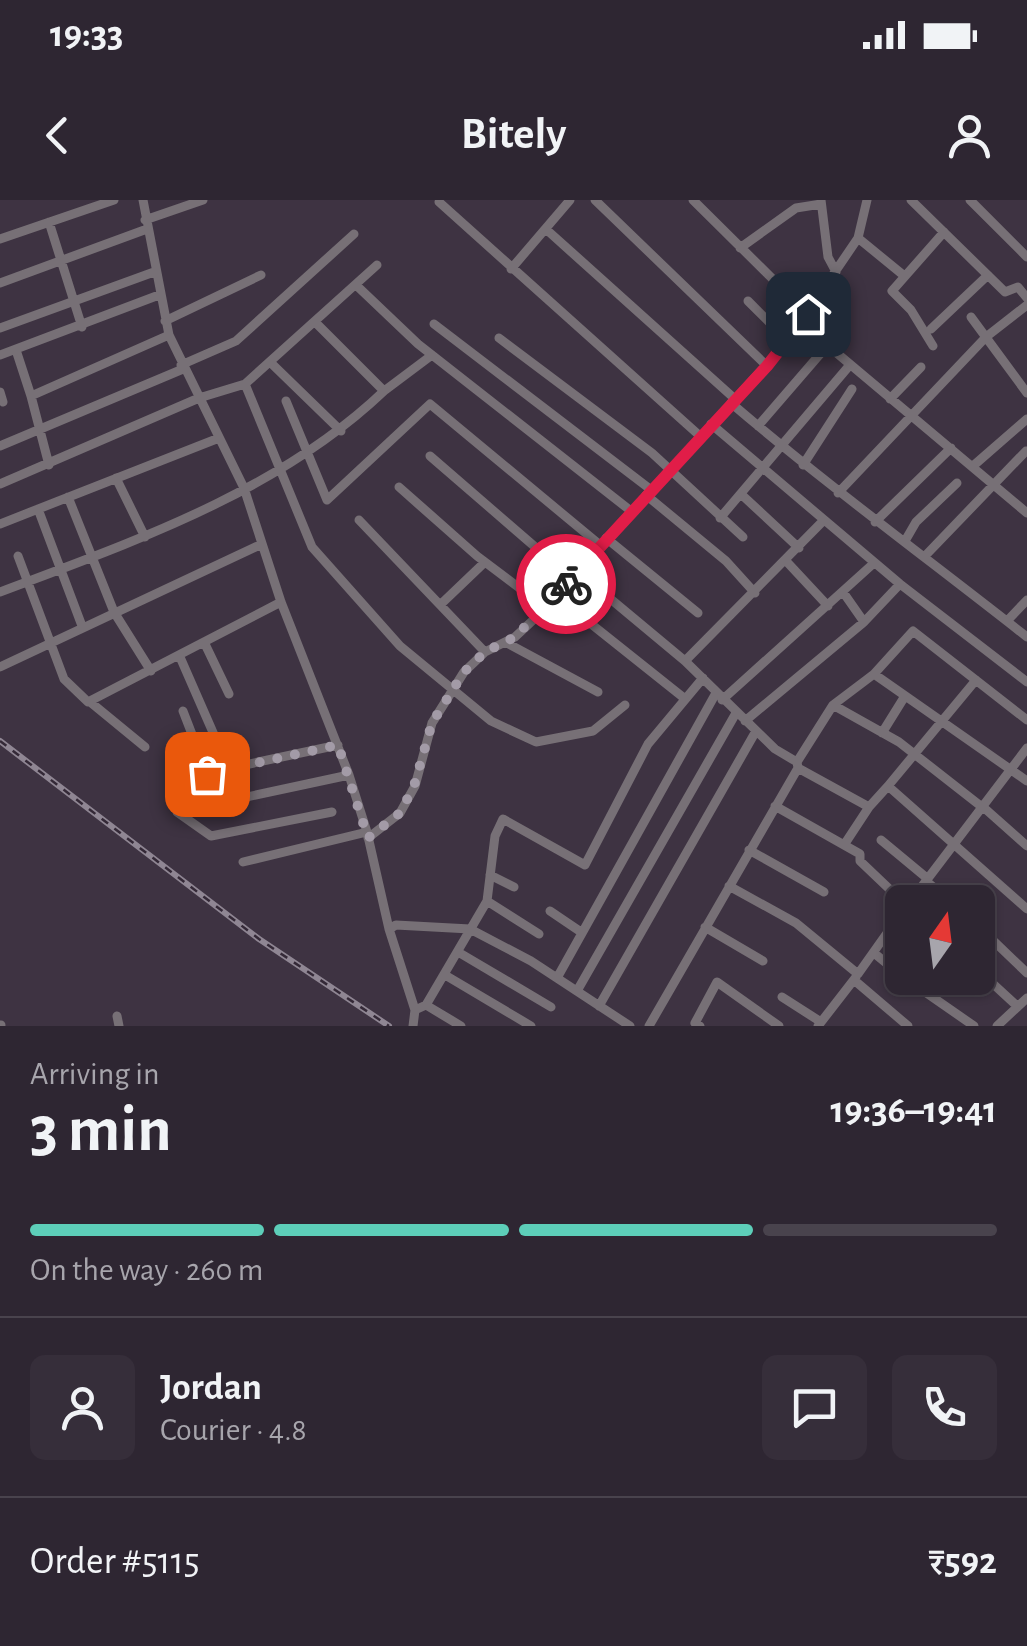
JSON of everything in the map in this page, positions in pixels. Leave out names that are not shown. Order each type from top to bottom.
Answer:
[{"type":"street","points":[[0,239],[114,200]]},
{"type":"street","points":[[143,200],[169,335],[244,488],[281,602],[338,745],[368,835],[388,929],[415,1010],[413,1026]]},
{"type":"street","points":[[0,283],[202,200]]},
{"type":"street","points":[[511,269],[570,200]]},
{"type":"street","points":[[595,200],[767,366]]},
{"type":"street","points":[[694,200],[827,346],[1027,513]]},
{"type":"street","points":[[703,210],[715,200]]},
{"type":"street","points":[[243,862],[368,835],[400,813],[414,786],[432,723],[464,672],[546,608],[631,510],[767,366],[805,318],[858,238],[867,200]]},
{"type":"street","points":[[838,493],[986,336],[1027,301],[1018,287],[1005,292],[911,200]]},
{"type":"street","points":[[970,200],[1027,257]]},
{"type":"street","points":[[439,202],[700,436]]},
{"type":"street","points":[[740,248],[796,208],[821,202],[828,257],[836,272]]},
{"type":"street","points":[[49,222],[82,327]]},
{"type":"street","points":[[548,230],[803,465],[1027,637]]},
{"type":"street","points":[[933,346],[911,310],[892,290],[902,274],[944,232]]},
{"type":"street","points":[[0,446],[236,342],[354,234]]},
{"type":"street","points":[[858,238],[902,274]]},
{"type":"street","points":[[0,484],[199,398],[246,384],[377,265]]},
{"type":"street","points":[[0,328],[154,272]]},
{"type":"street","points":[[165,322],[261,274]]},
{"type":"street","points":[[930,329],[988,274]]},
{"type":"street","points":[[356,285],[432,355],[631,510]]},
{"type":"street","points":[[0,356],[159,295]]},
{"type":"street","points":[[748,301],[788,341]]},
{"type":"street","points":[[971,317],[1027,393]]},
{"type":"street","points":[[315,322],[384,391]]},
{"type":"street","points":[[434,324],[648,492],[726,561],[755,593]]},
{"type":"street","points":[[31,396],[169,335]]},
{"type":"street","points":[[499,338],[669,469],[743,537]]},
{"type":"street","points":[[758,426],[827,346]]},
{"type":"street","points":[[16,350],[49,465]]},
{"type":"street","points":[[0,592],[144,537],[281,472],[342,431],[384,391],[432,355]]},
{"type":"street","points":[[270,362],[342,431]]},
{"type":"street","points":[[720,518],[849,366]]},
{"type":"street","points":[[890,399],[920,367]]},
{"type":"street","points":[[246,384],[312,547],[400,646],[491,721],[536,742],[593,732],[625,705]]},
{"type":"street","points":[[803,465],[852,390]]},
{"type":"street","points":[[286,401],[326,500],[430,404],[698,612]]},
{"type":"street","points":[[973,466],[1027,420]]},
{"type":"street","points":[[711,424],[765,466],[823,522],[1027,682]]},
{"type":"street","points":[[0,524],[218,438]]},
{"type":"street","points":[[875,522],[952,448]]},
{"type":"street","points":[[925,556],[1026,451]]},
{"type":"street","points":[[430,456],[686,660],[736,713],[798,765],[869,807]]},
{"type":"street","points":[[116,478],[144,537]]},
{"type":"street","points":[[905,540],[916,522],[957,483]]},
{"type":"street","points":[[400,487],[485,562],[546,608]]},
{"type":"street","points":[[742,495],[800,548]]},
{"type":"street","points":[[68,497],[114,612],[151,671]]},
{"type":"street","points":[[38,509],[82,626]]},
{"type":"street","points":[[359,520],[485,652]]},
{"type":"street","points":[[686,660],[788,562],[823,522]]},
{"type":"street","points":[[0,667],[262,544]]},
{"type":"street","points":[[18,556],[64,679],[146,746]]},
{"type":"street","points":[[440,605],[485,562]]},
{"type":"street","points":[[788,562],[828,606]]},
{"type":"street","points":[[556,978],[720,696],[874,563]]},
{"type":"street","points":[[745,721],[864,622],[900,584]]},
{"type":"street","points":[[843,592],[864,622]]},
{"type":"street","points":[[556,596],[684,698]]},
{"type":"street","points":[[1007,621],[1027,600]]},
{"type":"street","points":[[89,701],[281,602]]},
{"type":"street","points":[[649,1026],[833,705],[874,674],[913,631],[1027,720]]},
{"type":"street","points":[[505,642],[598,692]]},
{"type":"street","points":[[205,644],[229,694]]},
{"type":"street","points":[[180,657],[229,769]]},
{"type":"street","points":[[874,674],[1027,781]]},
{"type":"street","points":[[415,1010],[426,1005],[487,902],[494,836],[503,820],[585,865],[648,744],[703,678]]},
{"type":"street","points":[[844,845],[912,753],[976,680]]},
{"type":"street","points":[[882,733],[905,696]]},
{"type":"street","points":[[833,705],[912,753],[1027,846]]},
{"type":"street","points":[[183,711],[207,774],[338,745]]},
{"type":"street","points":[[577,991],[736,713]]},
{"type":"street","points":[[599,1006],[756,731]]},
{"type":"street","points":[[922,885],[1027,748]]},
{"type":"street","points":[[332,812],[211,836],[177,812],[348,775]]},
{"type":"street","points":[[888,786],[1027,910]]},
{"type":"street","points":[[775,806],[860,854],[860,861],[887,885]]},
{"type":"street","points":[[881,840],[932,885]]},
{"type":"street","points":[[750,850],[824,892]]},
{"type":"street","points":[[490,875],[514,887]]},
{"type":"street","points":[[729,886],[796,923],[908,1026]]},
{"type":"street","points":[[487,902],[539,934]]},
{"type":"street","points":[[550,912],[581,932]]},
{"type":"street","points":[[705,928],[764,961]]},
{"type":"street","points":[[388,929],[470,929],[630,1026]]},
{"type":"street","points":[[782,997],[819,1024],[885,937]]},
{"type":"street","points":[[995,942],[1027,973]]},
{"type":"street","points":[[458,952],[551,1006]]},
{"type":"street","points":[[874,953],[885,961]]},
{"type":"street","points":[[445,975],[531,1026]]},
{"type":"street","points":[[700,1026],[695,1023],[717,982],[778,1026]]},
{"type":"street","points":[[995,986],[1017,1006]]},
{"type":"street","points":[[931,995],[974,1026]]},
{"type":"street","points":[[997,1026],[1027,998]]},
{"type":"street","points":[[426,1005],[461,1026]]},
{"type":"railway","points":[[0,741],[259,939],[389,1026]]},
{"type":"way so far","points":[[207,774],[338,745],[368,838],[400,813],[414,786],[432,723],[464,672],[485,652],[515,637],[566,584]]},
{"type":"route","points":[[566,584],[767,366],[808,314]]}]
